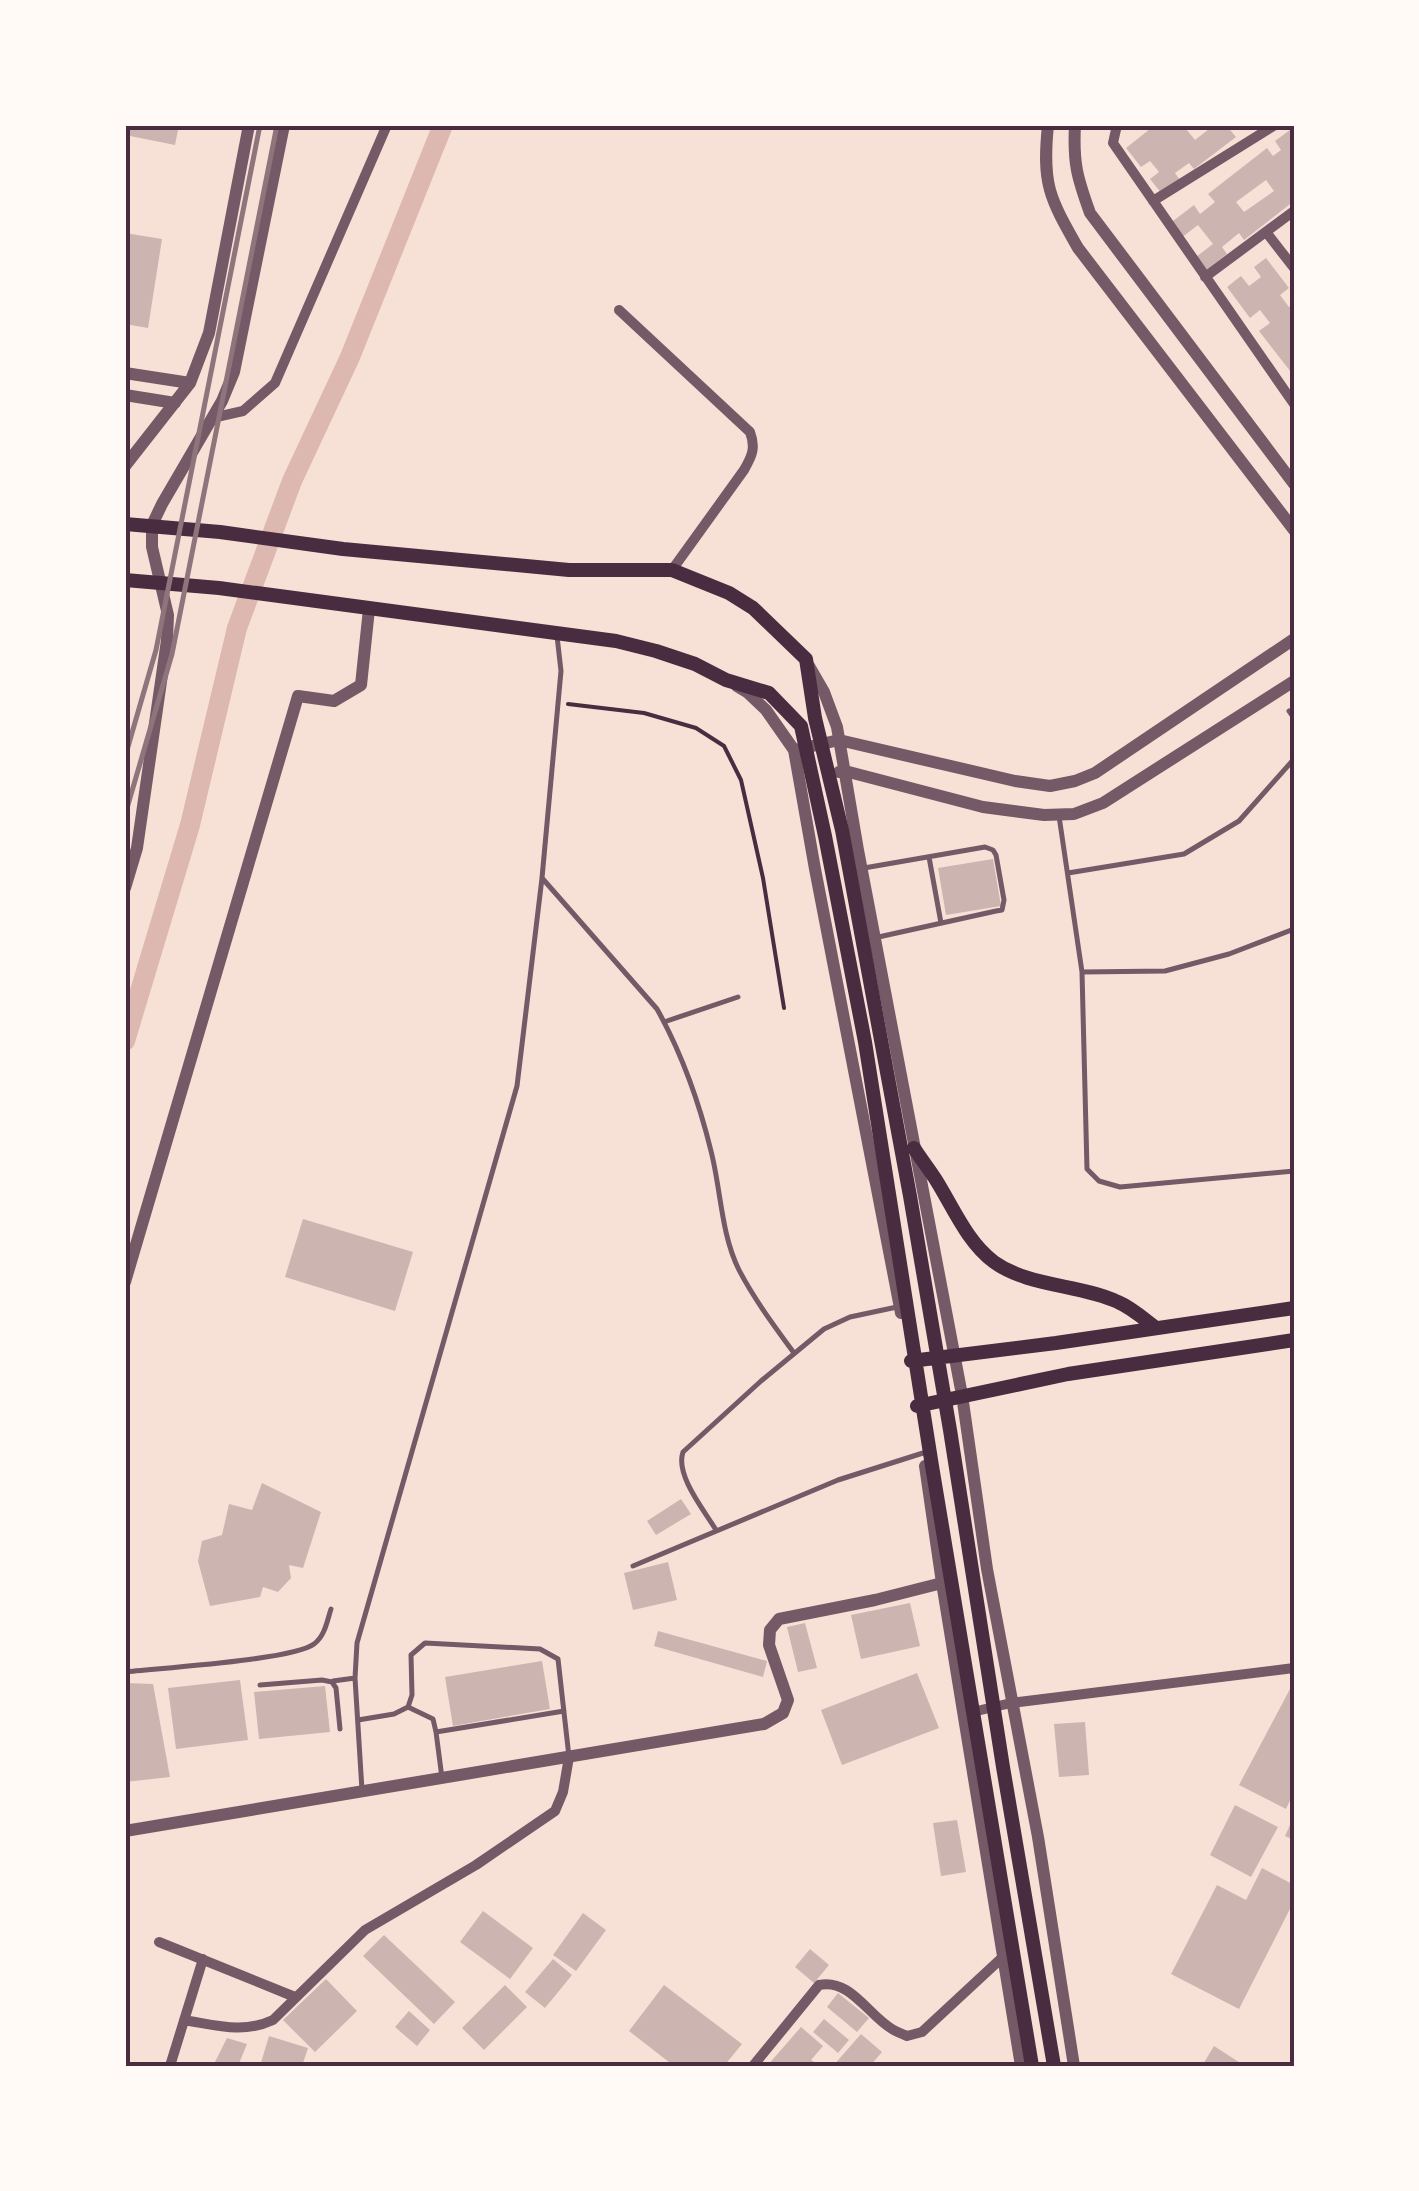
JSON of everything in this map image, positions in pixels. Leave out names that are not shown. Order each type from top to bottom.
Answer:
[{"type":"main road","points":[[125,524],[568,570],[672,570],[729,593],[753,608],[806,659],[808,722],[826,836],[865,1042],[1032,2066]]},
{"type":"main road","points":[[125,580],[219,588],[616,640],[656,650],[726,680],[769,693],[808,722],[842,830],[913,1216],[1054,2066]]},
{"type":"main road","points":[[914,1148],[965,1229],[992,1261],[1028,1277],[1122,1302],[1156,1328]]},
{"type":"main road","points":[[911,1360],[1294,1308]]},
{"type":"main road","points":[[917,1406],[1068,1374],[1294,1340]]},
{"type":"street","points":[[125,466],[190,383],[210,332],[250,125]]},
{"type":"street","points":[[125,888],[138,848],[167,640],[168,614],[152,547],[152,525],[222,401],[234,372],[284,125]]},
{"type":"street","points":[[210,418],[243,410],[274,383],[387,125]]},
{"type":"street","points":[[1048,125],[1044,162],[1051,200],[1078,248],[1294,530]]},
{"type":"street","points":[[1076,125],[1074,157],[1090,213],[1294,484]]},
{"type":"street","points":[[1128,125],[1117,129],[1114,144],[1294,404]]},
{"type":"street","points":[[1153,201],[1275,125]]},
{"type":"street","points":[[1205,276],[1294,212]]},
{"type":"street","points":[[1266,232],[1294,268]]},
{"type":"street","points":[[620,310],[750,432],[754,444],[744,470],[672,570]]},
{"type":"street","points":[[125,373],[190,383]]},
{"type":"street","points":[[125,395],[176,403]]},
{"type":"street","points":[[125,1282],[298,696],[334,701],[361,685],[369,609]]},
{"type":"street","points":[[794,750],[839,740],[1015,781],[1050,786],[1075,781],[1095,773],[1294,640]]},
{"type":"street","points":[[806,659],[837,727],[962,1395],[987,1568],[1038,1837],[1074,2066]]},
{"type":"street","points":[[726,680],[766,710],[794,750],[911,1360],[942,1583],[1021,2066]]},
{"type":"street","points":[[799,781],[844,771],[983,807],[1044,815],[1074,814],[1104,803],[1294,681]]},
{"type":"street","points":[[125,1831],[764,1724],[783,1713],[788,1700],[769,1644],[770,1630],[779,1618],[942,1583]]},
{"type":"street","points":[[964,1714],[1011,1703],[1294,1668]]},
{"type":"street","points":[[184,2020],[242,2029],[257,2028],[273,2020],[365,1930],[476,1866],[555,1811],[569,1757]]},
{"type":"street","points":[[159,1942],[296,1997]]},
{"type":"street","points":[[753,2066],[819,1985],[830,1982],[843,1987],[891,2029],[907,2036],[922,2032],[1004,1956]]},
{"type":"street","points":[[170,2066],[203,1959]]},
{"type":"lane","points":[[362,1792],[355,1678],[358,1643],[517,1086],[561,671],[556,633]]},
{"type":"lane","points":[[1288,711],[1294,718]]},
{"type":"lane","points":[[1068,873],[1184,854],[1238,821],[1294,758]]},
{"type":"lane","points":[[1059,814],[1082,972],[1088,1170],[1099,1182],[1120,1186],[1294,1171]]},
{"type":"lane","points":[[861,868],[985,847],[996,855],[1002,910],[874,938]]},
{"type":"lane","points":[[929,856],[941,923]]},
{"type":"lane","points":[[542,878],[657,1008],[679,1054],[711,1150],[738,1268],[794,1353]]},
{"type":"lane","points":[[1082,972],[1165,970],[1229,954],[1294,929]]},
{"type":"lane","points":[[664,1022],[738,997]]},
{"type":"lane","points":[[716,1530],[683,1474],[683,1452],[824,1329],[850,1317],[900,1307]]},
{"type":"lane","points":[[633,1566],[838,1480],[924,1453]]},
{"type":"lane","points":[[125,1672],[282,1655],[310,1647],[322,1637],[331,1609]]},
{"type":"lane","points":[[358,1720],[394,1714],[408,1707],[412,1696],[411,1655],[425,1642],[540,1649],[558,1658],[569,1757]]},
{"type":"lane","points":[[260,1685],[355,1678]]},
{"type":"lane","points":[[332,1682],[340,1729]]},
{"type":"lane","points":[[408,1707],[433,1718],[442,1778]]},
{"type":"lane","points":[[436,1732],[564,1711]]},
{"type":"path","points":[[558,704],[644,713],[696,728],[724,746],[742,780],[784,1008]]},
{"type":"building","points":[[125,125],[179,125],[175,145],[125,135]]},
{"type":"building","points":[[1155,125],[1191,125],[1186,129],[1195,140],[1214,125],[1226,125],[1236,137],[1194,169],[1189,163],[1175,173],[1180,180],[1162,194],[1150,179],[1159,172],[1150,161],[1141,167],[1126,148]]},
{"type":"building","points":[[1294,127],[1294,201],[1244,240],[1239,233],[1222,247],[1227,254],[1206,270],[1196,257],[1213,244],[1198,225],[1181,238],[1169,224],[1194,205],[1200,214],[1215,202],[1208,194],[1267,148],[1273,156],[1281,150],[1275,141]],"holes":[[[1266,180],[1274,191],[1244,212],[1236,202]]]},
{"type":"building","points":[[125,233],[162,239],[148,328],[125,324]]},
{"type":"building","points":[[1266,258],[1289,288],[1280,295],[1289,307],[1294,303],[1294,376],[1259,331],[1270,323],[1260,310],[1250,318],[1227,287],[1241,276],[1249,286],[1261,277],[1254,267]]},
{"type":"building","points":[[993,859],[1001,906],[946,915],[938,868]]},
{"type":"building","points":[[303,1219],[413,1252],[395,1311],[285,1277]]},
{"type":"building","points":[[262,1483],[321,1512],[303,1568],[289,1565],[291,1578],[278,1592],[263,1587],[260,1597],[210,1606],[198,1561],[202,1541],[222,1535],[229,1504],[252,1510]]},
{"type":"building","points":[[681,1499],[691,1514],[656,1535],[647,1521]]},
{"type":"building","points":[[668,1562],[677,1600],[633,1610],[624,1573]]},
{"type":"building","points":[[910,1603],[920,1646],[861,1659],[851,1615]]},
{"type":"building","points":[[805,1623],[817,1668],[798,1672],[787,1627]]},
{"type":"building","points":[[658,1631],[767,1661],[763,1677],[654,1646]]},
{"type":"building","points":[[542,1661],[550,1709],[453,1726],[445,1677]]},
{"type":"building","points":[[917,1673],[939,1728],[842,1765],[821,1710]]},
{"type":"building","points":[[240,1680],[248,1740],[176,1749],[168,1688]]},
{"type":"building","points":[[125,1683],[153,1684],[170,1777],[125,1782]]},
{"type":"building","points":[[325,1686],[330,1732],[259,1739],[254,1692]]},
{"type":"building","points":[[1290,1689],[1294,1691],[1294,1792],[1286,1809],[1239,1785]]},
{"type":"building","points":[[1085,1722],[1089,1775],[1059,1777],[1054,1724]]},
{"type":"building","points":[[1235,1805],[1278,1827],[1251,1877],[1210,1855]]},
{"type":"building","points":[[1294,1816],[1294,1840],[1285,1836]]},
{"type":"building","points":[[957,1820],[966,1872],[941,1876],[933,1823]]},
{"type":"building","points":[[1262,1868],[1294,1885],[1294,1901],[1239,2009],[1171,1974],[1217,1885],[1246,1900]]},
{"type":"building","points":[[483,1911],[533,1948],[510,1979],[460,1942]]},
{"type":"building","points":[[583,1913],[606,1930],[576,1971],[553,1955]]},
{"type":"building","points":[[384,1935],[455,2002],[434,2024],[363,1956]]},
{"type":"building","points":[[810,1949],[829,1965],[814,1983],[795,1967]]},
{"type":"building","points":[[553,1959],[572,1975],[545,2008],[525,1992]]},
{"type":"building","points":[[326,1979],[357,2011],[315,2052],[283,2020]]},
{"type":"building","points":[[505,1985],[527,2007],[484,2050],[462,2028]]},
{"type":"building","points":[[664,1985],[742,2044],[724,2066],[674,2066],[629,2031]]},
{"type":"building","points":[[838,1993],[869,2018],[857,2032],[827,2007]]},
{"type":"building","points":[[409,2011],[430,2030],[417,2046],[395,2027]]},
{"type":"building","points":[[824,2019],[849,2040],[838,2053],[813,2032]]},
{"type":"building","points":[[801,2027],[823,2046],[811,2060],[816,2063],[767,2066]]},
{"type":"building","points":[[861,2034],[882,2052],[870,2066],[833,2066]]},
{"type":"building","points":[[269,2036],[308,2048],[302,2066],[260,2066]]},
{"type":"building","points":[[227,2038],[247,2044],[238,2066],[213,2066]]},
{"type":"building","points":[[1214,2046],[1245,2066],[1202,2066]]},
{"type":"waterway","points":[[125,1041],[190,825],[237,628],[292,481],[350,357],[443,125]]},
{"type":"railway","points":[[125,757],[156,650],[260,125]]},
{"type":"railway","points":[[125,815],[172,654],[277,125]]}]
